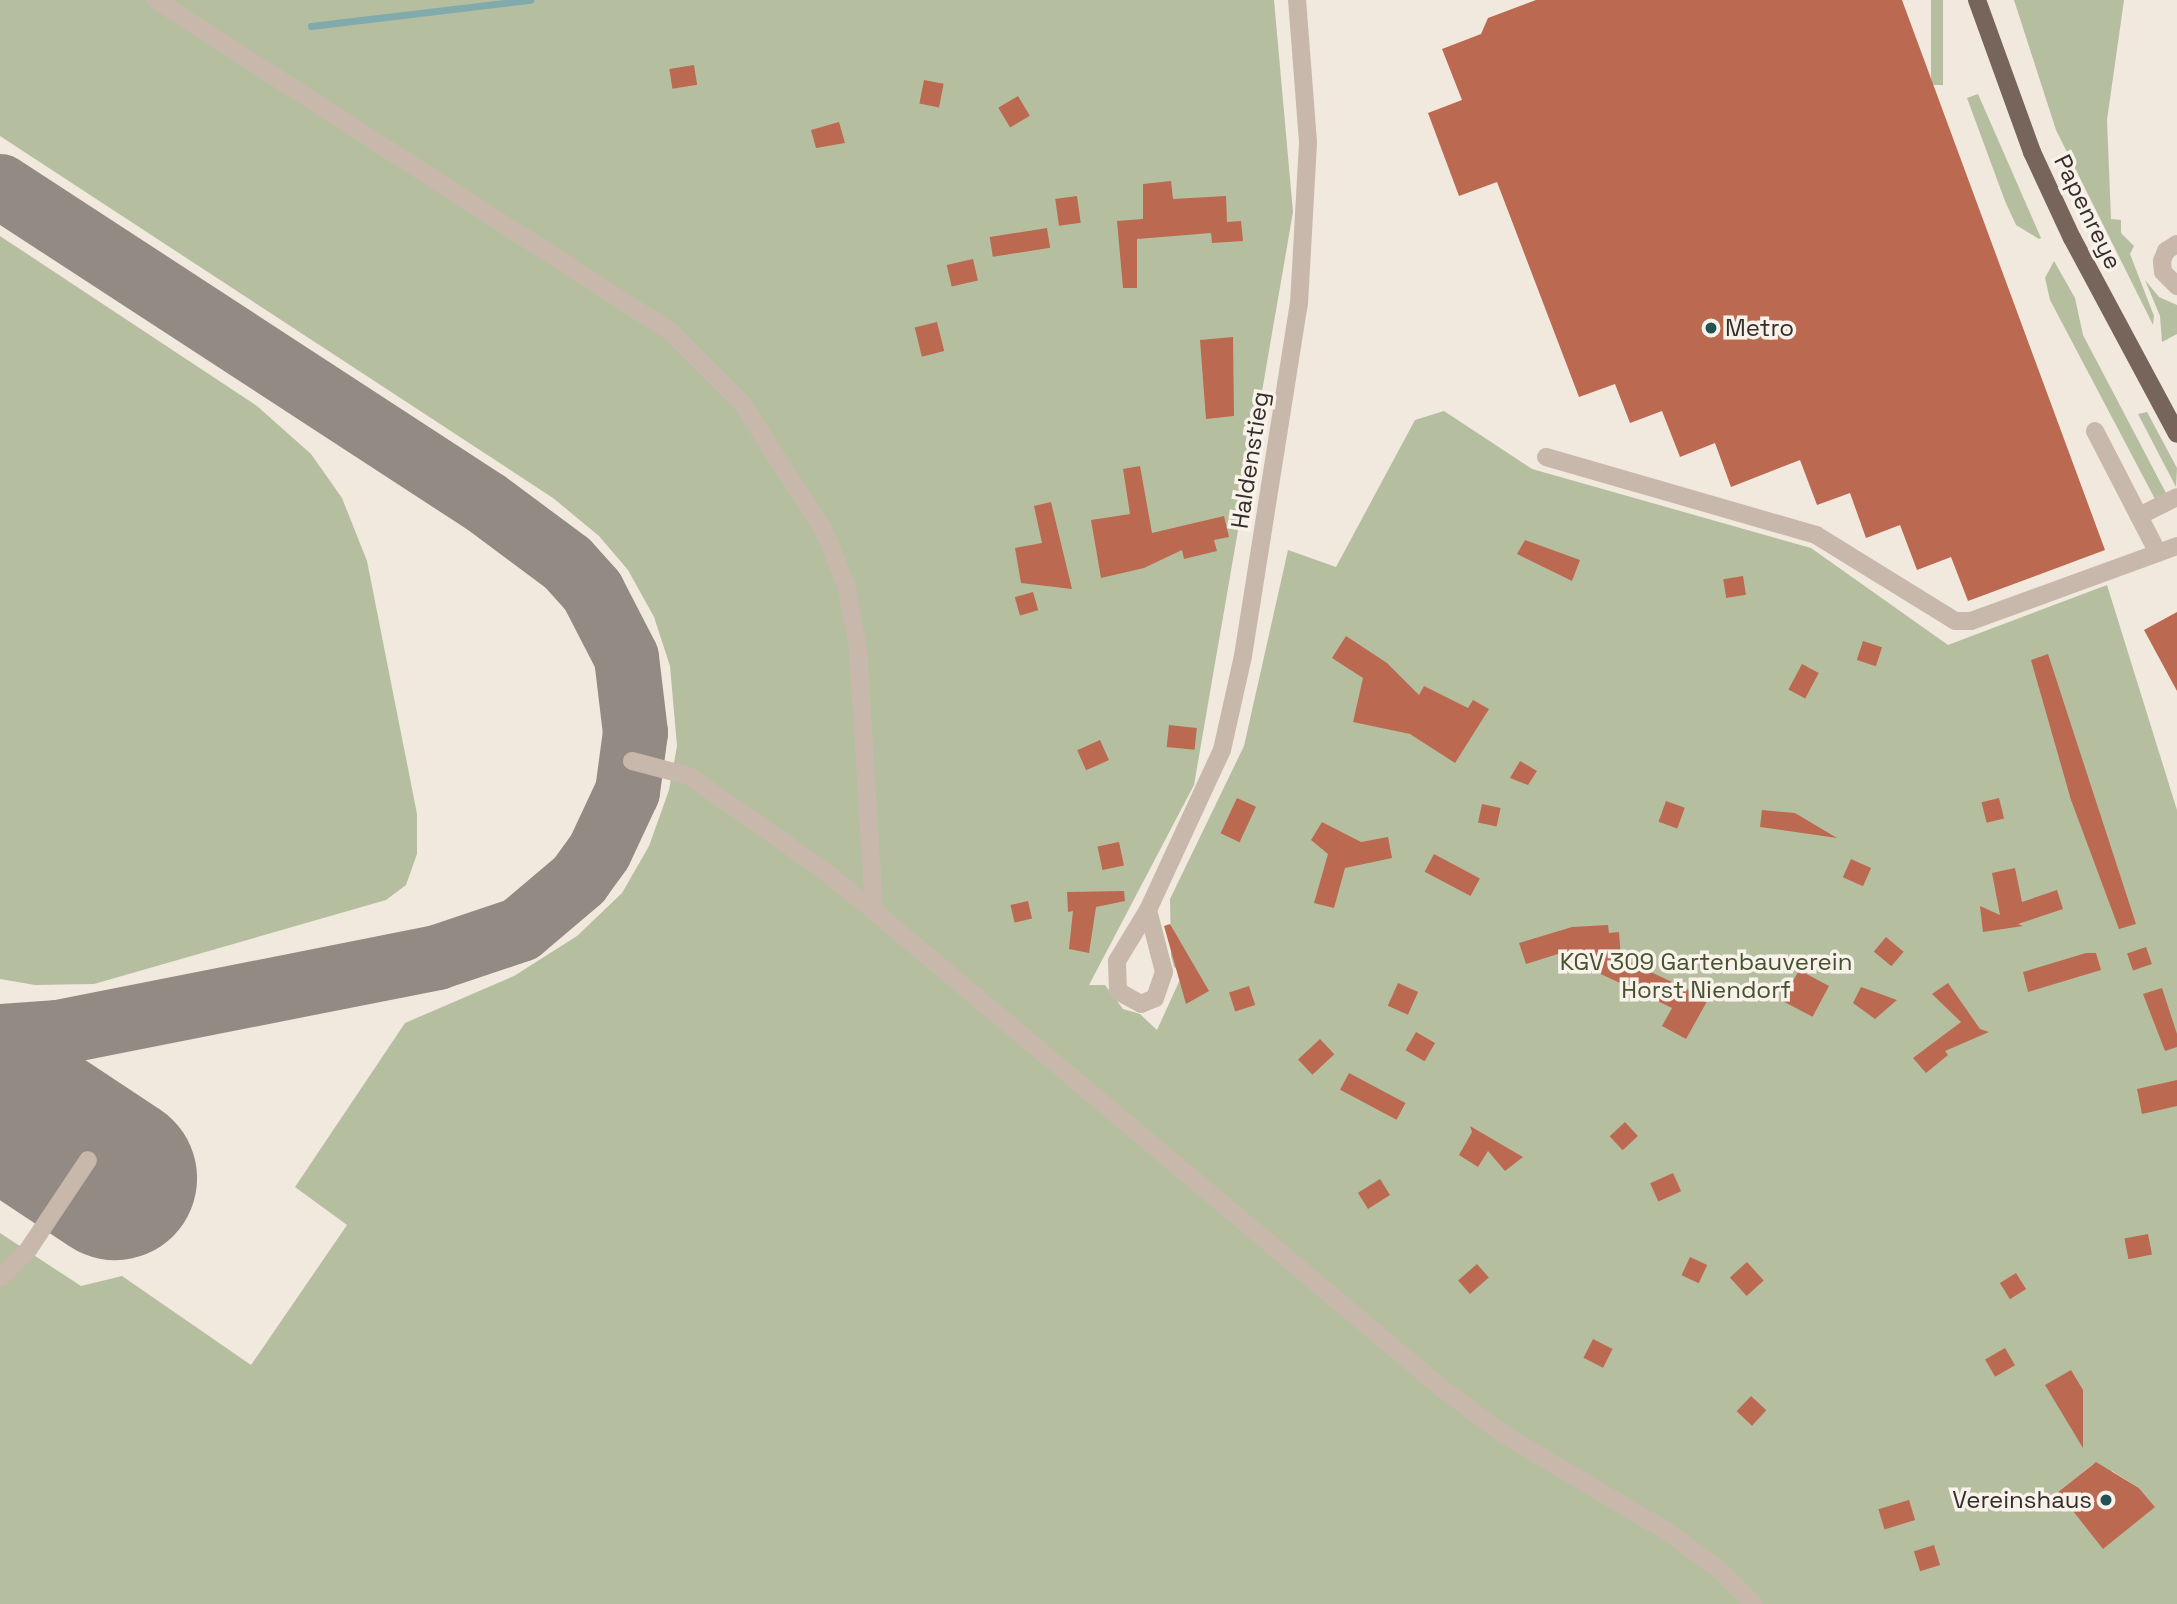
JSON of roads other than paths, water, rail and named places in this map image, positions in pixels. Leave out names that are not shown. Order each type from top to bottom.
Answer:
[{"type":"main road","name":"Papenreye","points":[[1977,0],[2032,152],[2072,238],[2177,434]]},
{"type":"street","points":[[156,0],[671,332],[741,401],[824,531],[846,585],[859,648],[874,911]]},
{"type":"street","name":"Haldenstieg","points":[[1148,910],[1164,972],[1155,998],[1141,1004],[1118,992],[1117,961],[1148,910],[1222,750],[1247,630],[1299,304],[1308,142],[1297,0]]},
{"type":"street","points":[[2177,244],[2166,251],[2162,261],[2163,272],[2177,286]]},
{"type":"street","points":[[2095,431],[2158,553]]},
{"type":"street","points":[[1546,457],[1816,536],[1955,621],[1971,621],[2177,546]]},
{"type":"street","points":[[2139,516],[2177,497]]},
{"type":"street","points":[[632,761],[689,776],[822,869],[1439,1386],[1503,1434],[1665,1530],[1718,1569],[1754,1604]]},
{"type":"street","points":[[0,1278],[28,1250],[88,1160]]},
{"type":"waterway","points":[[311,26],[530,0]]},
{"type":"place","name":"Metro","points":[[1711,328]]},
{"type":"place","name":"Vereinshaus","points":[[2106,1500]]},
{"type":"park label","name":"KGV 309 Gartenbauverein Horst Niendorf","points":[[1706,976]]}]
